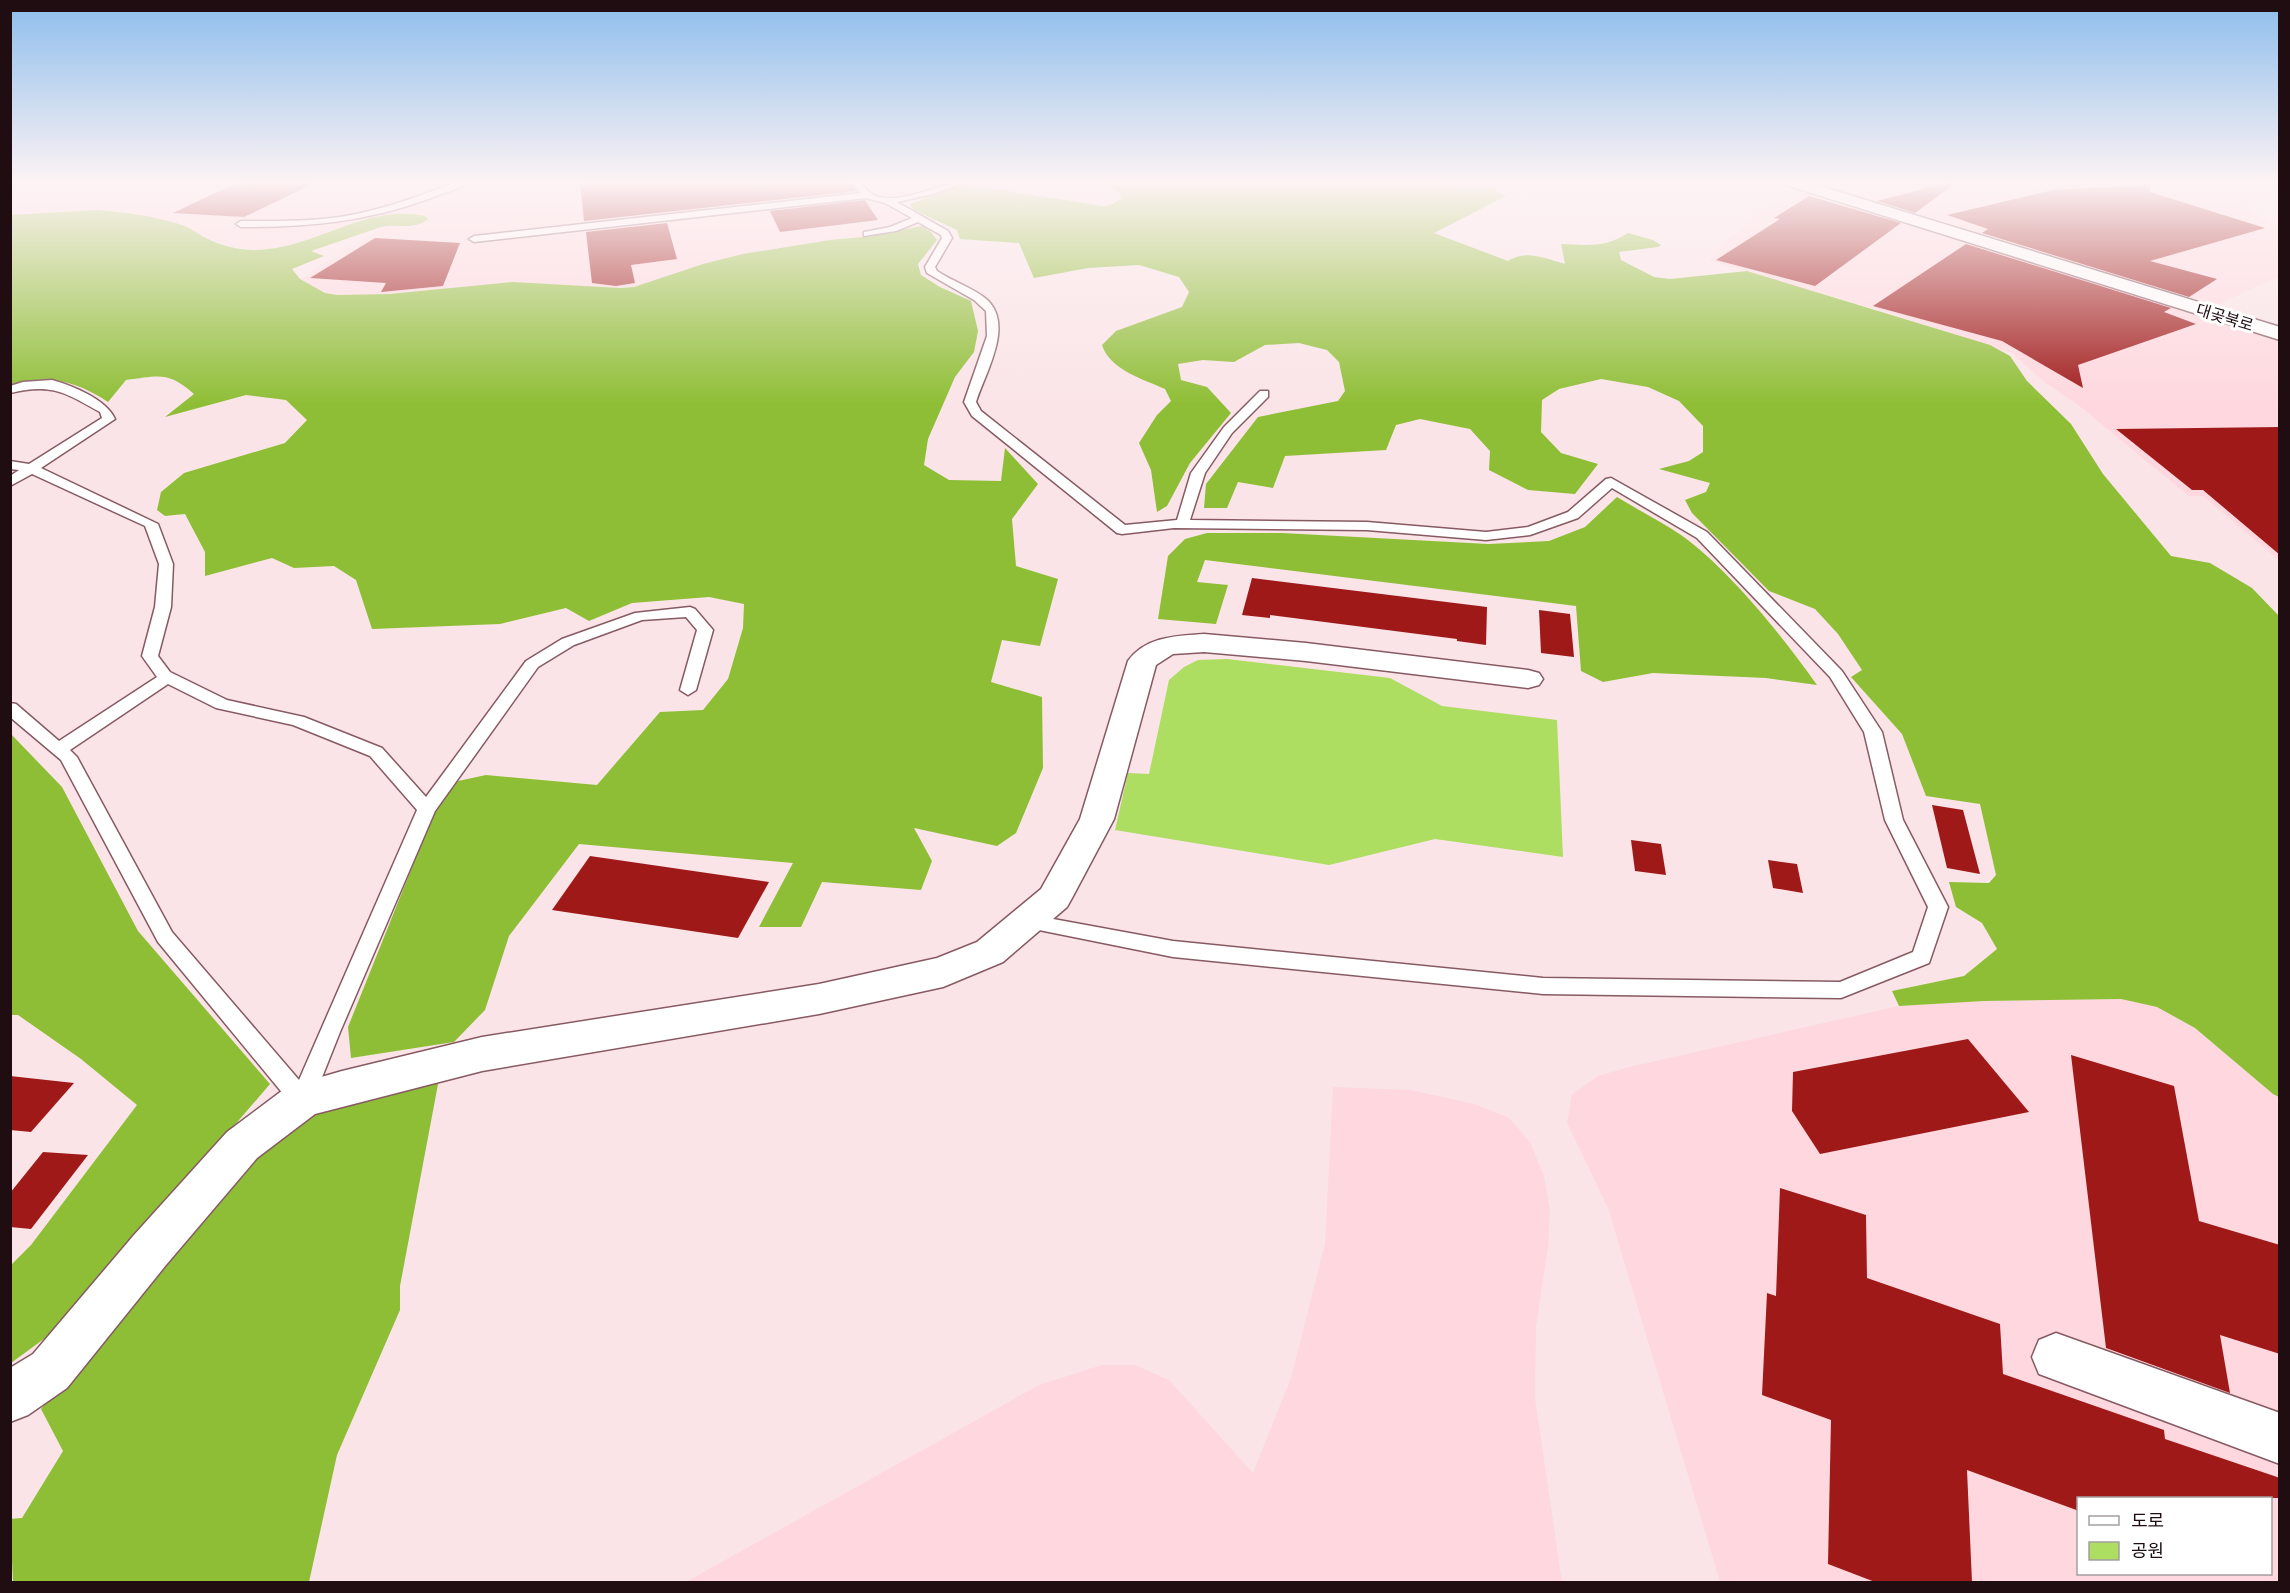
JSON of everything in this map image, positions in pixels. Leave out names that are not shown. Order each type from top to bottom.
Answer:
[{"type":"street","name":"대곶북로","points":[[2031,256],[2280,334]]},
{"type":"street","points":[[10,1397],[50,1371],[150,1250],[242,1145],[302,1100],[482,1054],[819,999],[943,972],[990,952],[1054,898],[1097,819],[1143,661],[1166,646],[1204,643],[1306,652],[1528,678]]},
{"type":"street","points":[[2056,1357],[2280,1439]]},
{"type":"lane","points":[[936,256],[930,267],[932,273],[976,297],[991,311],[993,331],[990,349],[974,385],[970,402],[976,413],[1122,530],[1182,525],[1367,526],[1485,536],[1530,531],[1573,515],[1611,482],[1702,535],[1836,674],[1873,732],[1894,820],[1938,907],[1922,957],[1841,990],[1543,986],[1173,949],[1026,921]]},
{"type":"lane","points":[[10,390],[23,386],[52,384],[105,410],[109,419],[33,470],[10,482]]},
{"type":"lane","points":[[1182,525],[1198,473],[1228,430],[1264,394]]},
{"type":"lane","points":[[10,465],[33,470],[150,524],[166,564],[163,607],[150,656],[164,676],[222,704],[298,721],[376,752],[427,809]]},
{"type":"lane","points":[[10,708],[68,757],[165,937],[302,1100],[329,1032],[427,809],[532,664],[568,642],[640,616],[690,612],[705,630],[688,690]]},
{"type":"lane","points":[[59,749],[167,678]]},
{"type":"shaded area","points":[[335,256],[734,256],[634,287],[604,288],[513,282],[389,294],[337,295],[325,293],[300,279]]},
{"type":"shaded area","points":[[1713,256],[2015,256],[2279,340],[2279,560],[2203,496],[2189,496],[2077,404],[2046,383],[2012,353],[1880,310],[1709,261]]},
{"type":"shaded area","points":[[2042,256],[2279,256],[2279,279],[2273,279],[2220,304]]},
{"type":"shaded area","points":[[2121,999],[2157,1007],[2195,1028],[2279,1097],[2279,1582],[1720,1582],[1608,1208],[1567,1123],[1572,1094],[1598,1076],[1629,1067],[1899,1006],[1984,1001]]},
{"type":"shaded area","points":[[1333,1087],[1410,1090],[1475,1104],[1509,1118],[1530,1142],[1544,1176],[1550,1210],[1548,1247],[1536,1327],[1535,1398],[1562,1582],[686,1582],[1039,1385],[1102,1365],[1135,1365],[1169,1380],[1253,1473],[1291,1378],[1325,1244]]},
{"type":"green space","points":[[10,256],[323,256],[292,269],[300,279],[325,293],[337,295],[389,294],[513,282],[634,287],[734,256],[924,256],[918,264],[921,275],[940,287],[971,301],[978,331],[974,352],[955,377],[928,439],[924,465],[949,480],[1001,481],[1005,448],[1038,484],[1012,519],[1016,566],[1058,579],[1040,646],[1002,640],[991,682],[1042,697],[1043,768],[1016,833],[997,846],[914,828],[932,861],[921,890],[822,882],[801,927],[759,927],[793,863],[579,844],[509,936],[485,1010],[454,1042],[351,1058],[348,1027],[435,810],[458,781],[486,775],[597,785],[660,712],[703,710],[728,679],[743,628],[744,604],[709,597],[632,603],[589,621],[566,608],[500,624],[372,629],[356,580],[334,566],[294,568],[272,558],[205,576],[205,552],[185,514],[165,516],[157,510],[161,492],[184,473],[285,443],[307,420],[286,400],[246,395],[165,417],[194,394],[170,378],[147,377],[126,380],[108,402],[73,384],[37,380],[11,385]]},
{"type":"green space","points":[[1025,256],[1496,256],[1508,261],[1515,257],[1536,256],[1565,264],[1563,256],[1620,256],[1621,260],[1654,277],[1670,279],[1747,271],[1990,345],[2010,356],[2027,381],[2071,424],[2103,474],[2171,556],[2210,563],[2252,588],[2279,616],[2279,1097],[2195,1028],[2157,1007],[2121,999],[1984,1001],[1899,1006],[1892,991],[1964,976],[1997,949],[1982,923],[1956,907],[1949,882],[1989,883],[1996,875],[1980,804],[1926,796],[1902,734],[1851,677],[1862,670],[1838,634],[1815,609],[1769,591],[1692,513],[1685,500],[1706,492],[1710,483],[1659,469],[1689,461],[1703,452],[1703,426],[1679,401],[1648,387],[1601,379],[1559,389],[1542,400],[1541,432],[1561,453],[1598,464],[1575,494],[1528,490],[1489,470],[1490,451],[1470,429],[1420,419],[1396,425],[1386,450],[1285,456],[1273,488],[1238,482],[1227,508],[1204,508],[1206,484],[1258,417],[1338,401],[1345,391],[1339,362],[1327,350],[1299,343],[1265,345],[1234,362],[1203,360],[1178,364],[1181,380],[1207,387],[1231,413],[1190,463],[1167,506],[1157,512],[1151,470],[1139,443],[1157,415],[1171,401],[1165,389],[1128,373],[1112,361],[1102,345],[1116,331],[1182,307],[1189,292],[1179,277],[1139,265],[1088,268],[1034,278]]},
{"type":"green space","points":[[1617,497],[1681,535],[1718,566],[1772,625],[1817,685],[1766,678],[1653,673],[1603,682],[1581,671],[1576,606],[1205,560],[1197,582],[1228,585],[1216,624],[1158,619],[1168,556],[1185,539],[1207,533],[1282,533],[1488,544],[1549,541],[1585,527]]},
{"type":"green space","points":[[1227,659],[1390,678],[1442,706],[1557,720],[1563,857],[1435,839],[1329,865],[1115,830],[1128,773],[1149,774],[1169,680],[1184,667],[1198,660]]},
{"type":"green space","points":[[10,733],[62,787],[138,931],[270,1084],[63,1325],[11,1363],[11,1265],[31,1245],[137,1105],[81,1059],[18,1015],[11,1015]]},
{"type":"green space","points":[[439,1079],[400,1286],[400,1310],[337,1455],[309,1582],[13,1582],[10,1519],[22,1518],[63,1451],[41,1409],[226,1179],[304,1108]]},
{"type":"building","points":[[345,256],[455,256],[443,286],[381,292],[386,283],[310,278]]},
{"type":"building","points":[[589,256],[676,256],[677,259],[631,265],[635,283],[616,286],[592,283]]},
{"type":"building","points":[[1722,256],[1855,256],[1815,286],[1716,260]]},
{"type":"building","points":[[1947,256],[2006,256],[2171,308],[2164,312],[2196,324],[2078,365],[2083,388],[2002,341],[1873,306]]},
{"type":"building","points":[[2057,256],[2166,256],[2150,261],[2217,279],[2189,297]]},
{"type":"building","points":[[2280,427],[2280,555],[2203,490],[2192,490],[2116,429]]},
{"type":"building","points":[[1252,578],[1487,607],[1486,645],[1457,641],[1457,639],[1270,615],[1270,618],[1242,615]]},
{"type":"building","points":[[1539,610],[1570,614],[1574,657],[1541,653]]},
{"type":"building","points":[[1932,805],[1963,810],[1980,874],[1947,868]]},
{"type":"building","points":[[1631,840],[1661,844],[1666,875],[1635,871]]},
{"type":"building","points":[[590,856],[769,882],[738,938],[552,910]]},
{"type":"building","points":[[1768,860],[1797,864],[1803,893],[1773,888]]},
{"type":"building","points":[[1968,1039],[2029,1112],[1820,1154],[1792,1111],[1793,1072]]},
{"type":"building","points":[[2071,1055],[2174,1086],[2199,1221],[2280,1245],[2280,1354],[2220,1335],[2230,1393],[2106,1348]]},
{"type":"building","points":[[10,1076],[74,1083],[31,1132],[10,1130]]},
{"type":"building","points":[[43,1152],[88,1155],[31,1229],[10,1227],[10,1193]]},
{"type":"building","points":[[1780,1188],[1866,1215],[1867,1278],[2000,1324],[2003,1374],[2164,1430],[2165,1439],[2280,1478],[2280,1498],[2077,1497],[2077,1510],[1967,1470],[1972,1582],[1875,1582],[1828,1564],[1831,1420],[1762,1395],[1767,1293],[1776,1296]]}]
